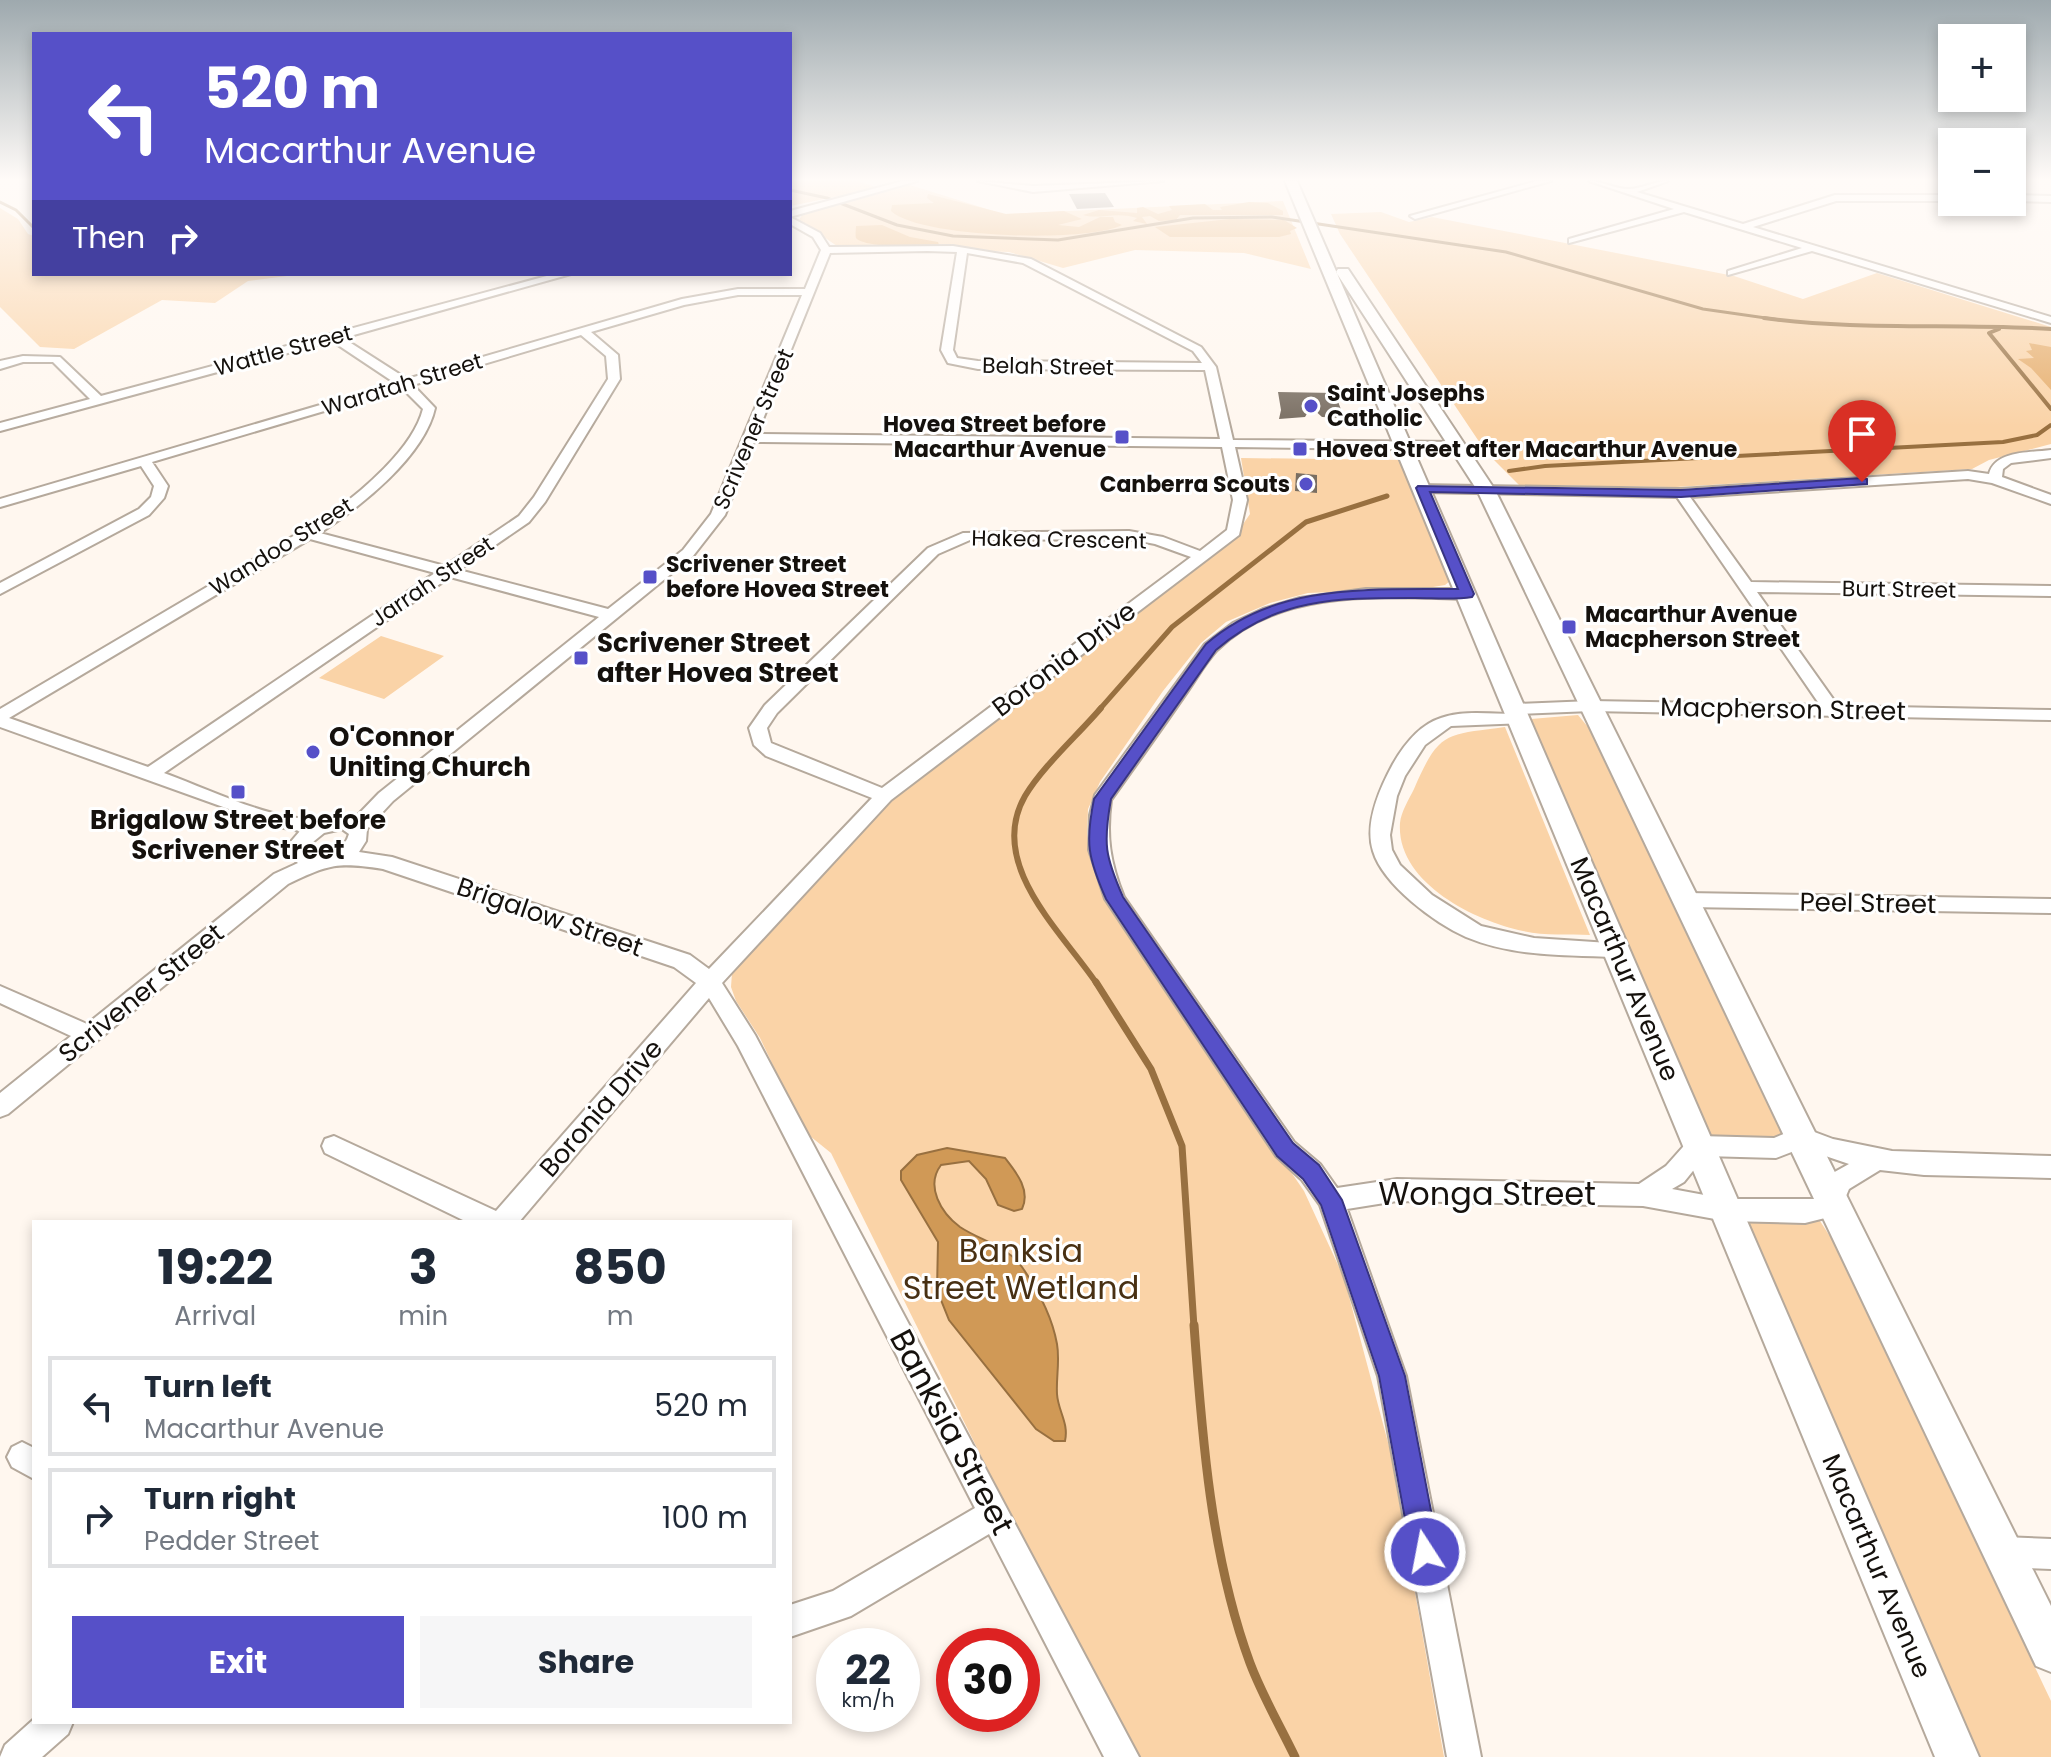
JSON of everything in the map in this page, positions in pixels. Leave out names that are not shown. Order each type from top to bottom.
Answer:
[{"type":"main road","name":"Macarthur Avenue","points":[[1332,263],[1404,446],[1957,1757]]},
{"type":"main road","name":"Macarthur Avenue","points":[[1336,272],[1486,490],[2051,1651]]},
{"type":"street","name":"Scrivener Street","points":[[0,1107],[281,879],[318,862],[349,838],[386,797],[688,553],[718,515],[821,263]]},
{"type":"street","name":"Belah Street","points":[[960,263],[947,354],[952,361],[978,365],[1210,367]]},
{"type":"street","points":[[1031,263],[1197,349],[1210,367]]},
{"type":"street","points":[[1732,273],[1764,263]]},
{"type":"street","points":[[1861,263],[2051,320]]},
{"type":"street","name":"Wattle Street","points":[[0,427],[559,276]]},
{"type":"street","name":"Waratah Street","points":[[0,503],[701,297],[738,292],[809,292]]},
{"type":"street","name":"Jarrah Street","points":[[150,774],[524,519],[540,499],[614,379],[612,355],[581,330]]},
{"type":"street","name":"Wandoo Street","points":[[0,718],[307,534],[364,494],[424,427],[429,408],[404,383],[334,337]]},
{"type":"street","points":[[0,365],[23,359],[56,359],[98,400]]},
{"type":"street","name":"Boronia Drive","points":[[505,1220],[710,982],[884,796],[1234,532],[1240,500],[1210,367]]},
{"type":"street","points":[[751,438],[1457,446]]},
{"type":"street","points":[[1995,479],[1997,468],[2007,460],[2051,454]]},
{"type":"street","points":[[0,589],[144,512],[160,494],[161,487],[160,478],[144,461]]},
{"type":"street","points":[[1422,488],[1681,493],[1968,475],[1995,479],[2051,500]]},
{"type":"street","points":[[1681,493],[1832,710]]},
{"type":"street","points":[[307,534],[611,615]]},
{"type":"street","name":"Hakea Crescent","points":[[884,796],[772,752],[763,745],[758,728],[771,709],[933,551],[956,539],[982,535],[1129,535],[1158,540],[1201,556]]},
{"type":"street","name":"Burt Street","points":[[1747,587],[2051,591]]},
{"type":"street","points":[[1464,1757],[1392,1376],[1331,1200],[1311,1172],[1285,1149],[1115,899],[1098,860],[1097,826],[1102,799],[1211,647],[1233,628],[1273,608],[1313,598],[1356,594],[1467,594]]},
{"type":"street","name":"Macpherson Street","points":[[1617,949],[1518,945],[1458,924],[1414,893],[1382,852],[1380,818],[1416,741],[1444,722],[1591,706],[2051,715]]},
{"type":"street","points":[[0,718],[286,823],[321,827],[349,838]]},
{"type":"street","points":[[286,823],[305,860],[318,862]]},
{"type":"street","name":"Scrivener Street","points":[[281,879],[299,848],[321,827]]},
{"type":"street","name":"Brigalow Street","points":[[349,838],[385,862],[682,961],[698,969],[710,982]]},
{"type":"street","name":"Peel Street","points":[[1686,900],[2051,906]]},
{"type":"street","name":"Banksia Street","points":[[710,982],[747,1041],[1122,1757]]},
{"type":"street","points":[[0,994],[90,1035]]},
{"type":"street","points":[[1643,1195],[1675,1174],[1699,1146],[1776,1148],[1801,1137],[1874,1161],[2051,1167]]},
{"type":"street","points":[[334,1146],[489,1220]]},
{"type":"street","points":[[1832,1200],[1840,1182],[1874,1161]]},
{"type":"street","name":"Wonga Street","points":[[1331,1200],[1397,1190],[1643,1195],[1726,1210],[1805,1212],[1820,1209],[1832,1200]]},
{"type":"street","points":[[792,1620],[840,1605],[995,1513]]},
{"type":"street","points":[[2003,1552],[2051,1554]]},
{"type":"street","points":[[17,1757],[54,1724]]},
{"type":"green space","points":[[0,263],[32,263],[32,276],[287,276],[248,281],[215,303],[162,300],[74,349],[40,347],[0,307]]},
{"type":"green space","points":[[1046,263],[1083,263],[1063,268]]},
{"type":"green space","points":[[1286,263],[1309,263],[1311,269]]},
{"type":"green space","points":[[1359,263],[1667,263],[1734,276],[1803,299],[1877,273],[2051,327],[2051,444],[1989,460],[1972,469],[1676,487],[1519,485],[1486,452]]},
{"type":"green space","name":"Banksia Street Wetland","points":[[1241,458],[1403,460],[1450,581],[1427,588],[1308,593],[1270,603],[1226,622],[1201,643],[1163,691],[1100,782],[1088,809],[1089,851],[1103,892],[1137,948],[1304,1191],[1344,1278],[1390,1450],[1444,1757],[1130,1757],[831,1153],[805,1132],[760,1038],[736,1001],[731,987],[732,973],[742,956],[881,805],[1237,533],[1250,514]]},
{"type":"green space","points":[[381,636],[444,656],[384,699],[319,678]]},
{"type":"green space","points":[[1578,715],[1588,727],[1782,1135],[1780,1138],[1711,1137],[1702,1121],[1531,719]]},
{"type":"green space","points":[[1505,727],[1590,935],[1531,933],[1503,926],[1461,908],[1424,880],[1402,844],[1402,814],[1438,746],[1456,735]]},
{"type":"green space","points":[[1749,1219],[1820,1221],[1831,1238],[2051,1701],[2051,1757],[1972,1757],[1746,1225]]},
{"type":"shaded area","points":[[2029,343],[2051,347],[2051,390],[2018,359],[2034,358],[2026,351],[2032,350]]},
{"type":"shaded area","points":[[947,1148],[1005,1158],[1021,1182],[1024,1202],[1022,1209],[1014,1211],[998,1205],[986,1179],[969,1161],[941,1165],[936,1173],[935,1190],[941,1207],[960,1227],[1001,1248],[1016,1260],[1044,1304],[1057,1344],[1057,1394],[1066,1428],[1065,1441],[1054,1441],[1036,1429],[949,1320],[937,1290],[938,1242],[901,1180],[901,1171],[917,1155]]},
{"type":"building","name":"Saint Josephs Catholic","points":[[1278,392],[1335,393],[1344,418],[1322,417],[1311,407],[1305,417],[1279,419]]},
{"type":"building","name":"Canberra Scouts","points":[[1296,473],[1317,475],[1317,493],[1295,491]]},
{"type":"waterway","points":[[1544,263],[1703,309],[1773,319]]},
{"type":"waterway","points":[[1764,318],[1773,319]]},
{"type":"waterway","points":[[1773,319],[1872,326],[2051,329]]},
{"type":"waterway","points":[[1773,319],[1780,320]]},
{"type":"waterway","points":[[1999,329],[1989,333],[2051,409]]},
{"type":"waterway","points":[[1509,471],[1545,466],[2003,442],[2037,435],[2051,425]]},
{"type":"waterway","points":[[1099,710],[1172,627],[1306,522],[1387,496]]},
{"type":"waterway","points":[[1097,984],[1033,896],[1021,872],[1015,847],[1015,821],[1032,785],[1101,708]]},
{"type":"waterway","points":[[1096,982],[1151,1069],[1182,1146],[1194,1327]]},
{"type":"waterway","points":[[1194,1325],[1210,1496],[1226,1581],[1250,1663],[1295,1757]]},
{"type":"place","name":"Saint Josephs Catholic","points":[[1311,406]]},
{"type":"place","name":"Hovea Street before Macarthur Avenue","points":[[1122,437]]},
{"type":"place","name":"Hovea Street after Macarthur Avenue","points":[[1300,449]]},
{"type":"place","name":"Canberra Scouts","points":[[1306,484]]},
{"type":"place","name":"Scrivener Street before Hovea Street","points":[[650,577]]},
{"type":"place","name":"Macarthur Avenue Macpherson Street","points":[[1569,627]]},
{"type":"place","name":"Scrivener Street after Hovea Street","points":[[581,658]]},
{"type":"place","name":"O'Connor Uniting Church","points":[[313,752]]},
{"type":"place","name":"Brigalow Street before Scrivener Street","points":[[238,792]]},
{"type":"route","points":[[1425,1552],[1392,1376],[1331,1200],[1311,1172],[1285,1149],[1115,899],[1098,860],[1097,826],[1102,799],[1211,647],[1233,628],[1273,608],[1313,598],[1356,594],[1467,594],[1422,488],[1681,493],[1862,482]]}]
